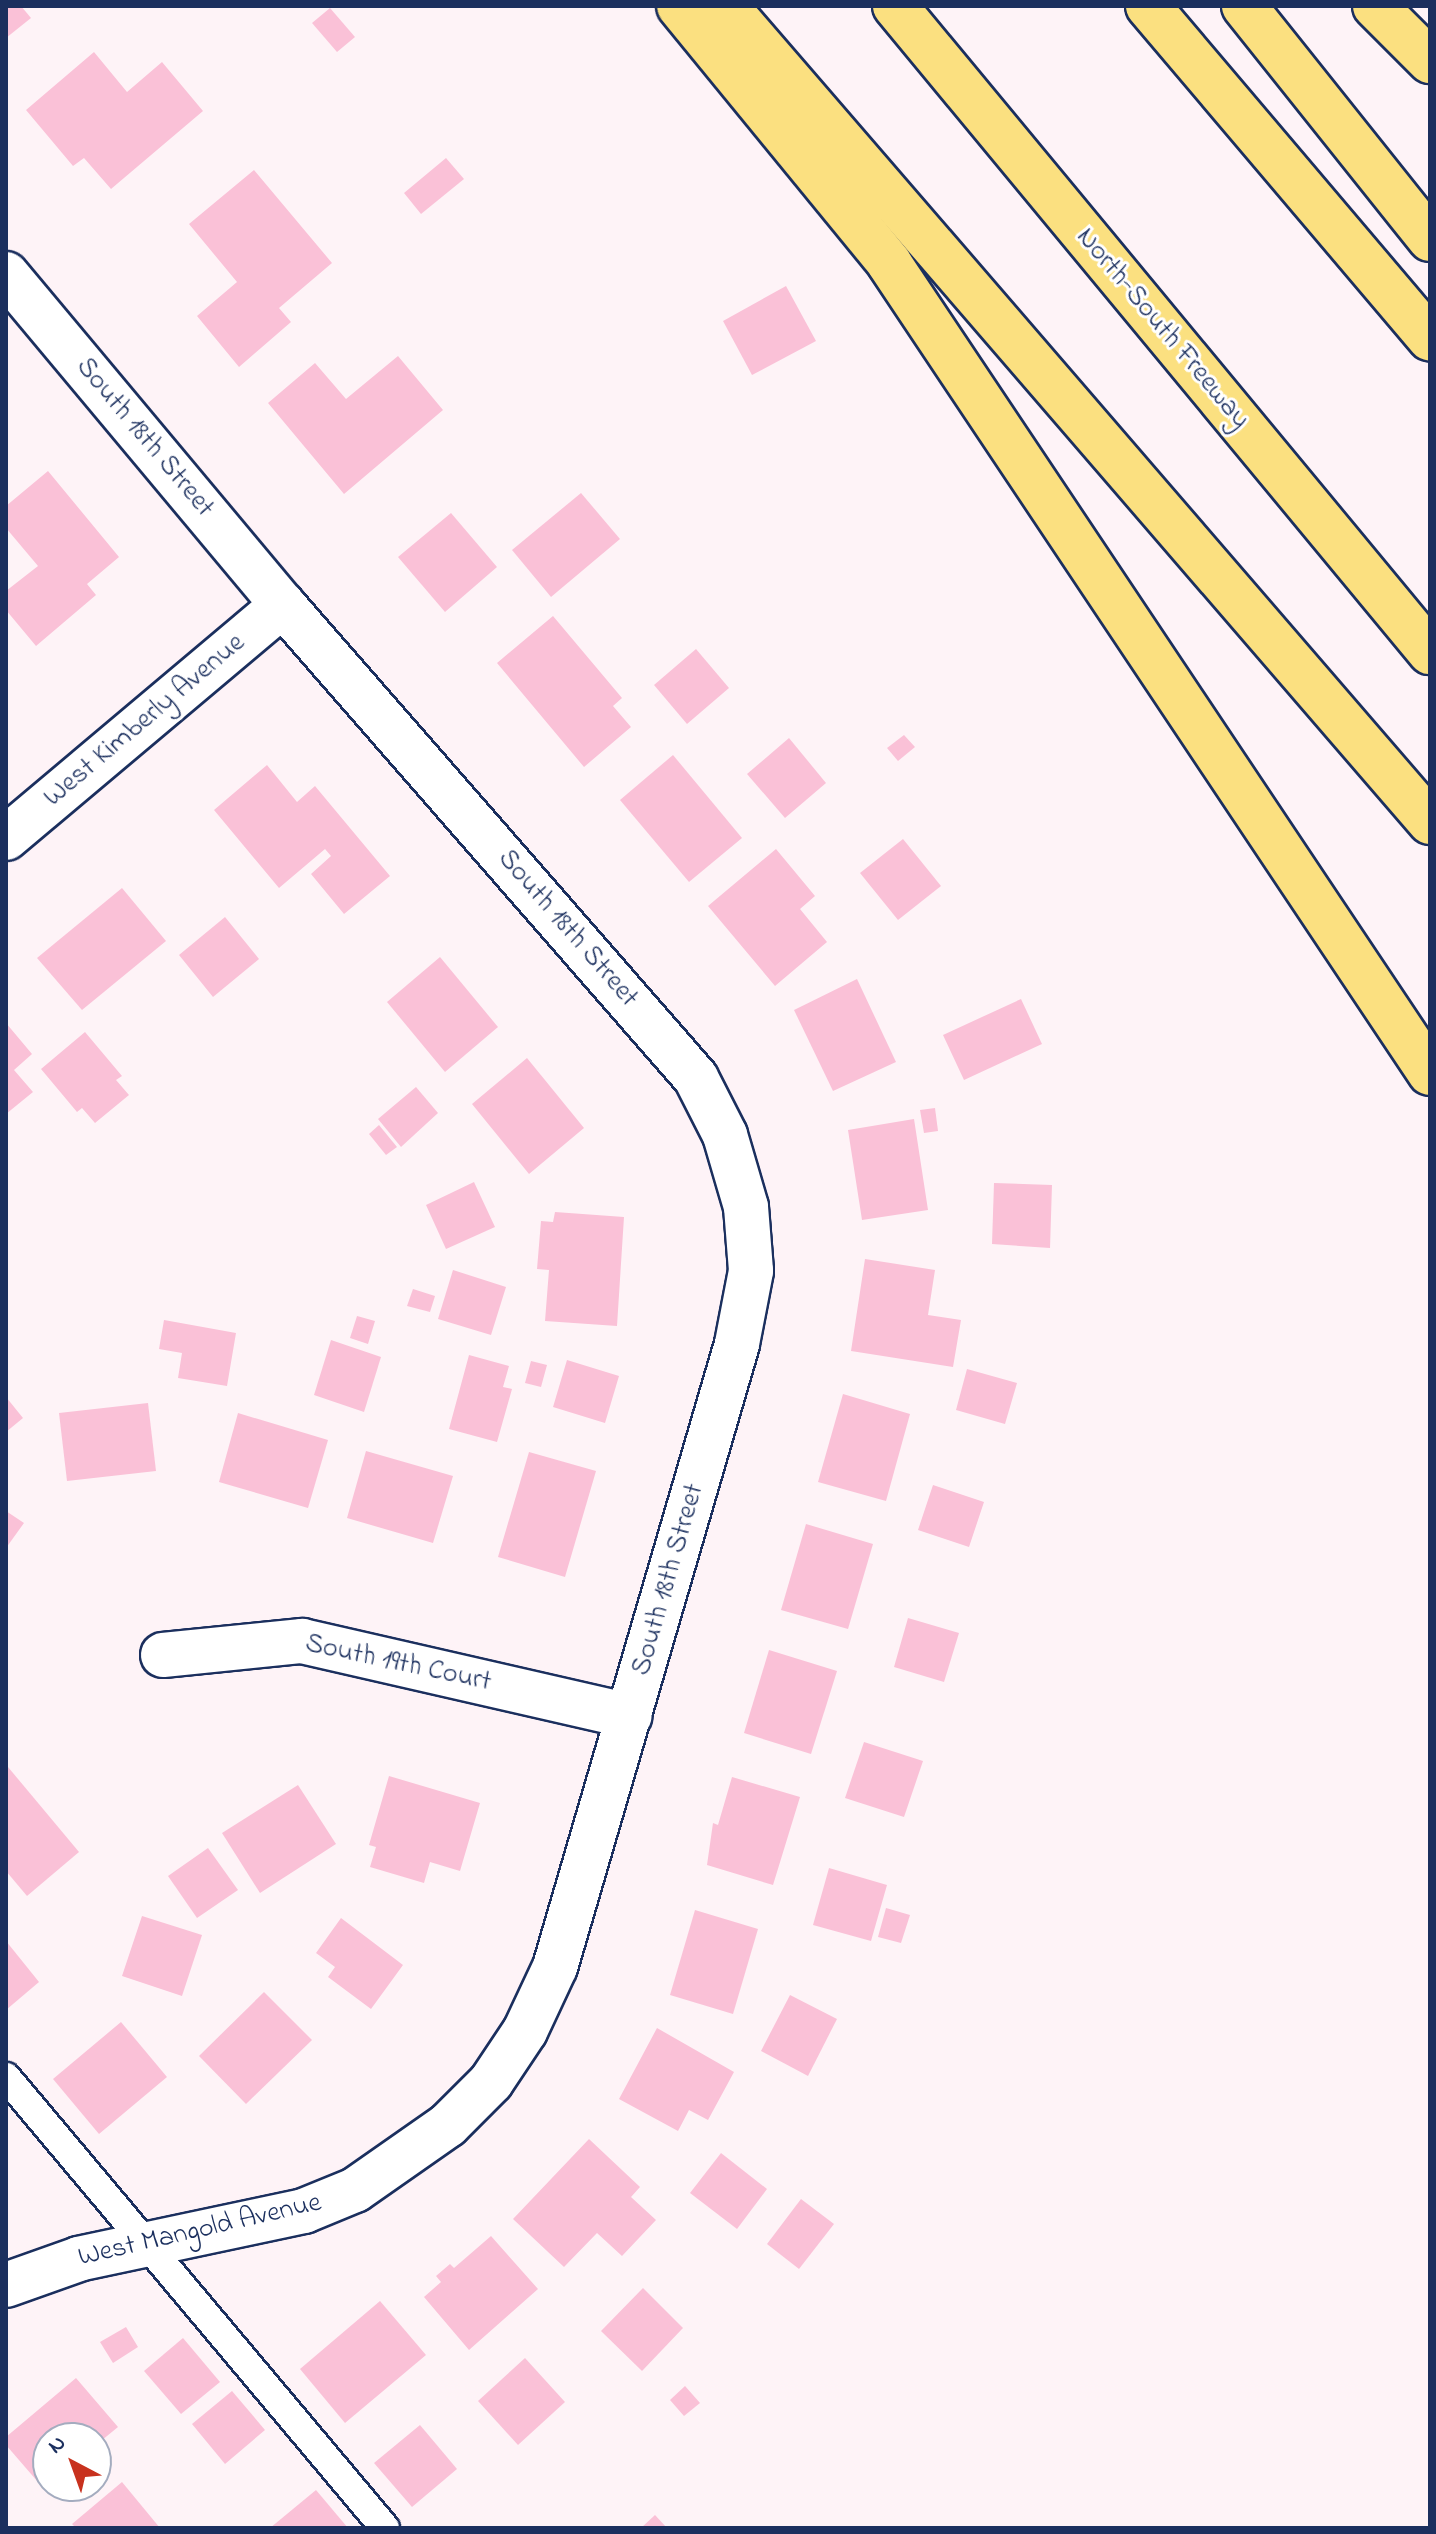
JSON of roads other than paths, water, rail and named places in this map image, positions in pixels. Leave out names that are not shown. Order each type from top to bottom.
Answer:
[{"type":"highway","points":[[679,6],[889,263],[1430,1073]]},
{"type":"highway","points":[[726,6],[1430,822]]},
{"type":"highway","name":"North-South Freeway","points":[[895,6],[1430,652]]},
{"type":"highway","points":[[1148,6],[1430,339]]},
{"type":"highway","points":[[1244,6],[1430,239]]},
{"type":"highway","points":[[1375,6],[1430,61]]},
{"type":"street","name":"South 18th Street","points":[[6,274],[283,605],[696,1078],[725,1135],[746,1207],[751,1271],[737,1344],[630,1716]]},
{"type":"street","name":"West Kimberly Avenue","points":[[6,838],[283,605]]},
{"type":"street","name":"South 19th Court","points":[[163,1655],[302,1641],[630,1716]]},
{"type":"street","name":"West Mangold Avenue","points":[[6,2285],[144,2242],[304,2211],[355,2190],[448,2125],[491,2082],[525,2031],[555,1967],[630,1716]]},
{"type":"lane","points":[[6,2077],[385,2528]]}]
